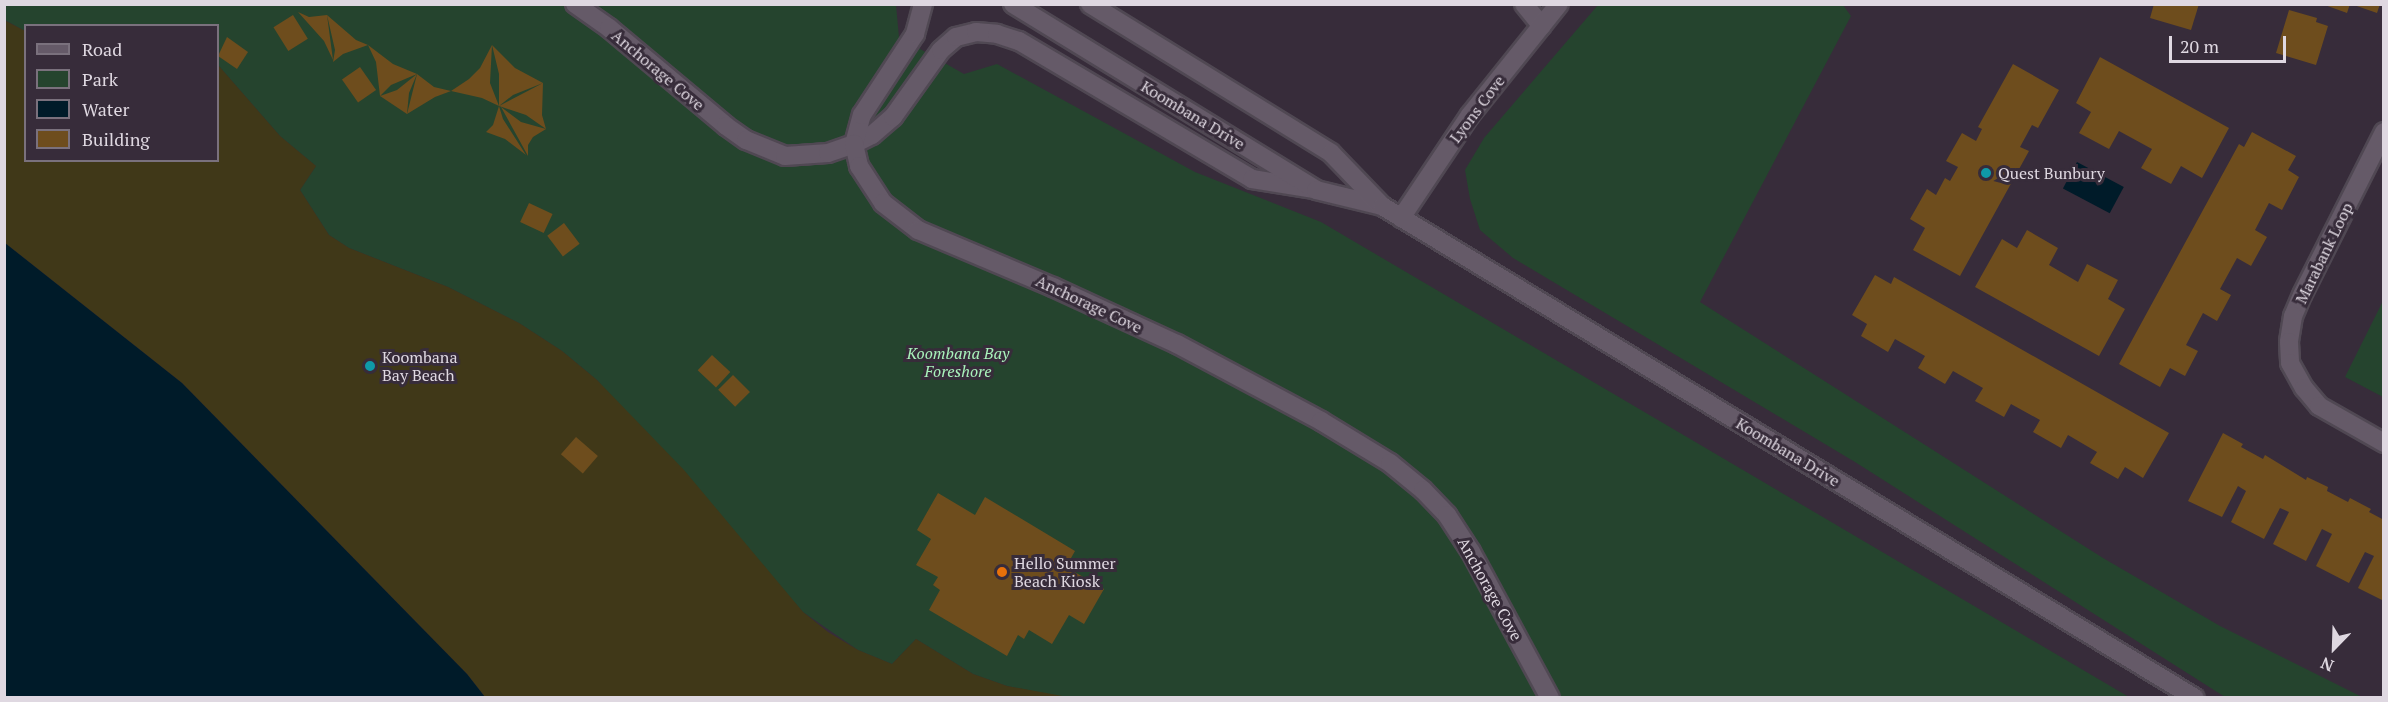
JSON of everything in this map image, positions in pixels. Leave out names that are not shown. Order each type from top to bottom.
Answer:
[{"type":"main road","name":"Anchorage Cove","points":[[574,4],[609,28],[726,126],[746,140],[785,156],[828,153],[854,144],[859,166],[883,203],[918,230],[1053,286],[1178,344],[1321,421],[1390,463],[1423,490],[1447,515],[1471,552],[1550,698]]},
{"type":"main road","points":[[854,144],[862,115],[915,34],[923,4]]},
{"type":"main road","name":"Koombana Drive","points":[[1012,4],[1316,190],[1382,206]]},
{"type":"main road","name":"Koombana Drive","points":[[1090,4],[1331,153],[1382,206],[1401,218],[2195,698]]},
{"type":"main road","points":[[1524,4],[1542,26]]},
{"type":"main road","name":"Lyons Cove","points":[[1401,218],[1470,116],[1559,4]]},
{"type":"main road","points":[[854,144],[872,135],[893,117],[941,50],[956,37],[976,32],[997,34],[1019,41],[1252,179],[1316,190]]},
{"type":"main road","name":"Marabank Loop","points":[[2384,132],[2302,295],[2294,316],[2289,342],[2290,363],[2304,388],[2319,406],[2384,443]]},
{"type":"green space","name":"Koombana Bay Foreshore","points":[[4,5],[896,5],[899,37],[964,74],[997,64],[1195,172],[1321,222],[2129,697],[1068,698],[1007,686],[973,674],[916,639],[892,664],[858,650],[803,612],[597,380],[562,351],[519,323],[448,287],[349,248],[329,235],[300,190],[316,166],[280,136],[219,66],[219,24],[24,24],[24,30],[5,20]]},
{"type":"green space","points":[[1598,5],[1843,5],[1851,16],[1700,302],[2103,558],[2220,626],[2362,697],[2225,697],[1855,462],[1513,258],[1480,230],[1470,199],[1465,170],[1484,138]]},
{"type":"green space","points":[[2383,301],[2383,397],[2345,377]]},
{"type":"sand","name":"Koombana Bay Beach","points":[[4,20],[24,30],[24,162],[219,162],[219,66],[280,136],[316,166],[300,190],[329,235],[349,248],[448,287],[519,323],[562,351],[597,380],[684,470],[803,612],[828,632],[858,650],[892,664],[916,639],[973,674],[1007,686],[1068,697],[485,697],[467,674],[182,383],[5,243]]},
{"type":"water","points":[[2077,162],[2124,187],[2110,213],[2063,188]]},
{"type":"water","points":[[5,243],[182,383],[467,674],[485,697],[5,697]]},
{"type":"building","points":[[2154,4],[2199,4],[2191,30],[2150,18]]},
{"type":"building","points":[[2322,4],[2350,4],[2347,13]]},
{"type":"building","points":[[2351,4],[2380,4],[2377,13]]},
{"type":"building","points":[[2289,10],[2317,18],[2316,22],[2328,26],[2316,65],[2276,53]]},
{"type":"building","points":[[298,12],[309,17],[327,15],[333,60],[324,41]]},
{"type":"building","points":[[293,15],[308,39],[288,51],[273,27]]},
{"type":"building","points":[[327,15],[356,40],[368,45],[343,54],[333,62],[335,50]]},
{"type":"building","points":[[227,37],[248,52],[237,69],[219,57]]},
{"type":"building","points":[[368,45],[393,64],[417,74],[391,85],[380,96],[376,62]]},
{"type":"building","points":[[492,45],[490,83],[499,106],[482,98],[451,91],[480,68]]},
{"type":"building","points":[[492,45],[515,68],[543,83],[513,95],[499,106],[499,74]]},
{"type":"building","points":[[2100,57],[2229,128],[2202,178],[2181,166],[2171,184],[2141,168],[2152,149],[2119,131],[2109,149],[2079,133],[2091,112],[2076,103]]},
{"type":"building","name":"Quest Bunbury","points":[[2013,64],[2059,90],[2038,128],[2032,125],[2020,147],[2029,151],[1960,276],[1913,250],[1925,228],[1910,219],[1927,189],[1936,195],[1945,178],[1950,181],[1958,167],[1946,161],[1962,133],[1976,141],[1982,129],[1978,127]]},
{"type":"building","points":[[360,67],[376,90],[358,103],[342,80]]},
{"type":"building","points":[[417,74],[409,93],[407,114],[380,96],[397,90]]},
{"type":"building","points":[[417,74],[434,87],[451,91],[435,97],[407,114]]},
{"type":"building","points":[[543,83],[542,115],[546,129],[526,115],[499,106]]},
{"type":"building","points":[[499,106],[503,119],[526,155],[505,139],[486,132],[493,125]]},
{"type":"building","points":[[501,107],[521,122],[546,129],[533,137],[528,145],[528,156]]},
{"type":"building","points":[[2252,132],[2296,156],[2288,170],[2299,177],[2282,210],[2269,203],[2255,230],[2267,237],[2251,266],[2237,258],[2220,289],[2231,295],[2217,321],[2203,313],[2186,345],[2198,351],[2185,376],[2170,368],[2160,387],[2119,364],[2239,144],[2244,147]]},
{"type":"building","points":[[529,203],[553,214],[544,233],[520,222]]},
{"type":"building","points":[[564,223],[580,244],[563,256],[547,236]]},
{"type":"building","points":[[2027,230],[2058,248],[2049,265],[2078,282],[2087,264],[2118,280],[2108,299],[2125,309],[2099,356],[1975,287],[2002,239],[2017,248]]},
{"type":"building","points":[[1875,275],[1891,284],[1894,277],[2169,433],[2143,478],[2125,467],[2118,479],[2090,463],[2097,452],[2068,435],[2061,448],[2033,432],[2040,420],[2011,404],[2004,417],[1975,401],[1983,388],[1953,371],[1945,384],[1918,368],[1925,356],[1895,339],[1888,352],[1861,336],[1867,324],[1852,315]]},
{"type":"building","points":[[712,355],[730,372],[716,387],[698,370]]},
{"type":"building","points":[[733,375],[750,392],[735,407],[718,390]]},
{"type":"building","points":[[2223,433],[2243,444],[2241,447],[2263,459],[2265,455],[2306,480],[2307,477],[2328,487],[2327,491],[2348,502],[2350,498],[2371,509],[2369,512],[2384,520],[2384,601],[2358,588],[2374,556],[2365,552],[2349,583],[2316,566],[2332,534],[2322,529],[2306,561],[2273,544],[2289,512],[2280,508],[2264,539],[2231,522],[2246,491],[2238,486],[2222,517],[2188,501]]},
{"type":"building","points":[[576,437],[598,456],[583,473],[561,454]]},
{"type":"building","points":[[938,493],[975,515],[985,497],[1075,551],[1066,567],[1104,589],[1084,624],[1069,615],[1052,644],[1029,630],[1024,639],[1018,635],[1007,656],[929,610],[940,590],[933,585],[938,577],[916,565],[931,539],[917,530]]},
{"type":"place","name":"Quest Bunbury","points":[[1986,173]]},
{"type":"place","name":"Koombana Bay Beach","points":[[370,366]]},
{"type":"place","name":"Hello Summer Beach Kiosk","points":[[1002,572]]}]
